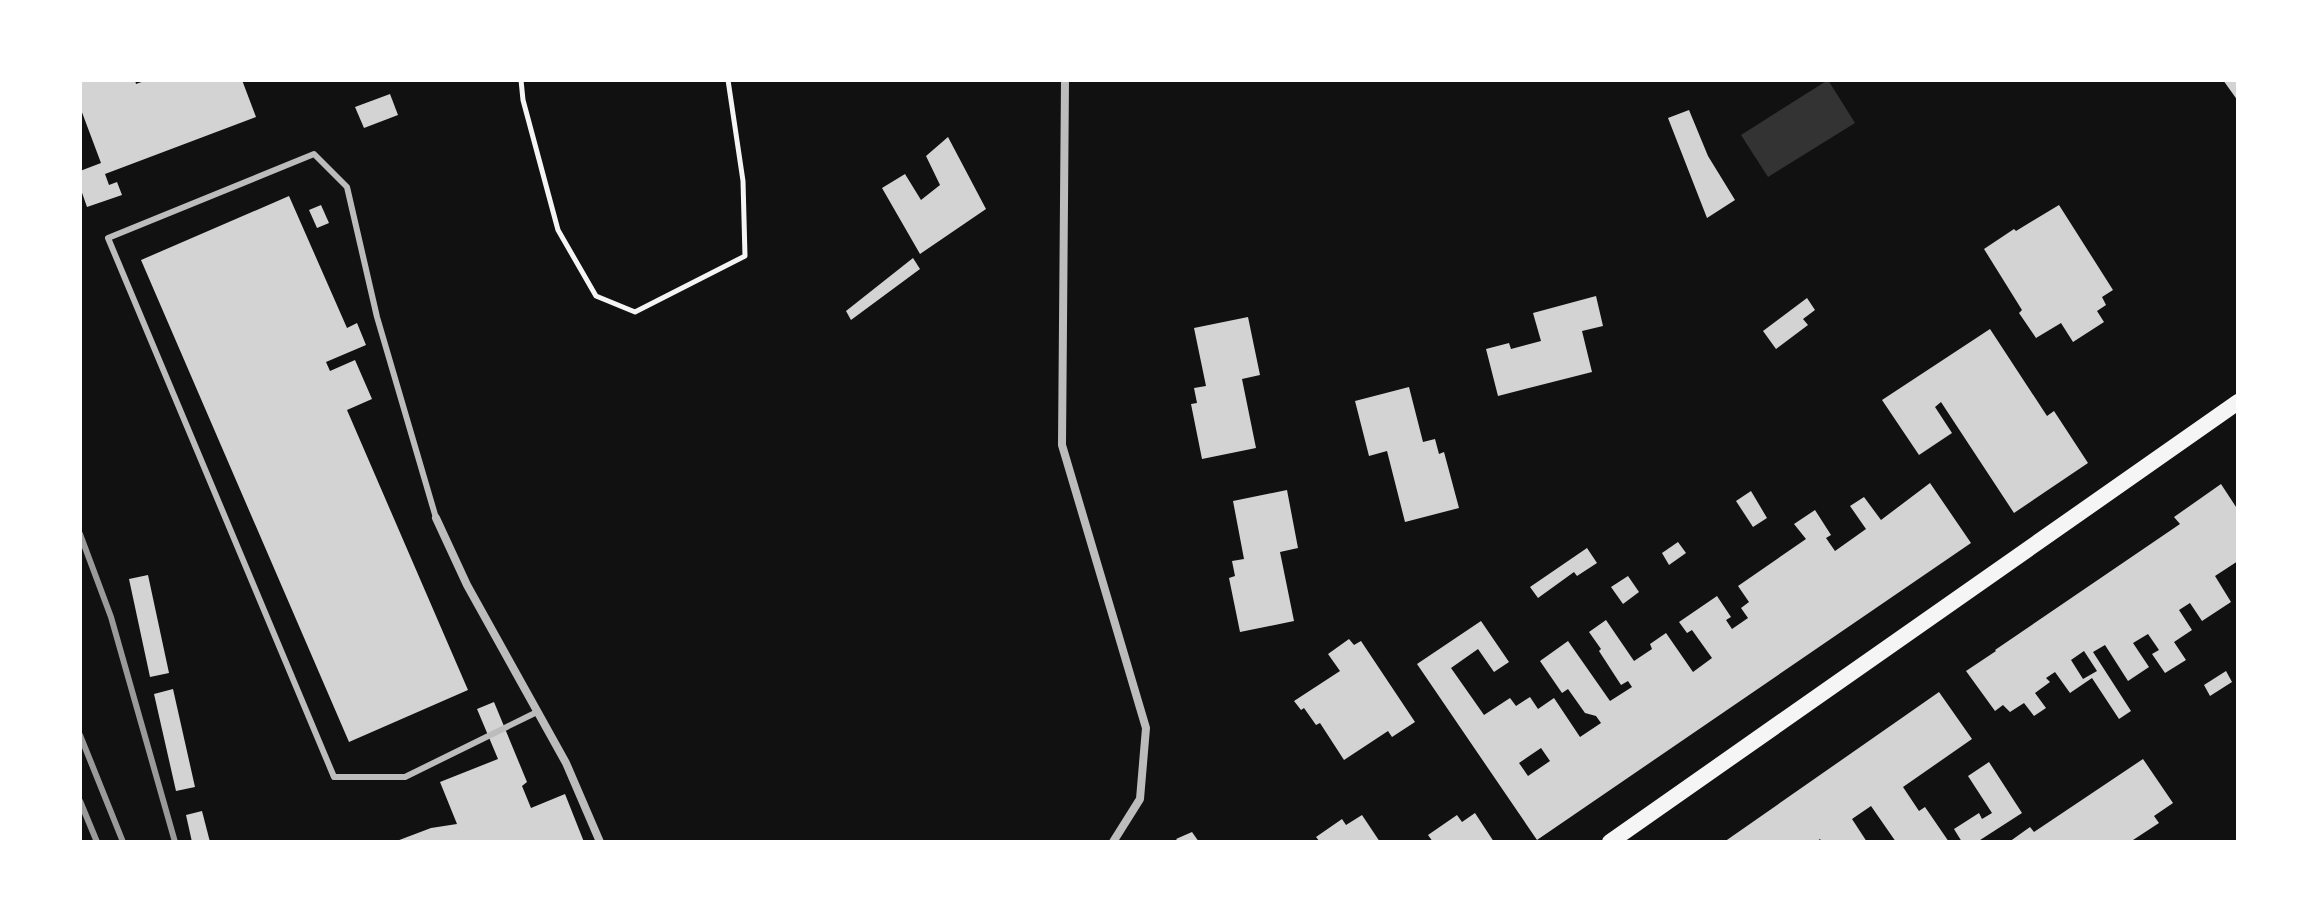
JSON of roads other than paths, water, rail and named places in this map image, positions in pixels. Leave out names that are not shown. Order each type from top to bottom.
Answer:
[{"type":"main road","points":[[1610,842],[2238,402]]},
{"type":"street","points":[[1065,80],[1062,445],[1146,728],[1140,799],[1113,842]]},
{"type":"street","points":[[436,518],[467,585],[566,763],[600,842]]},
{"type":"lane","points":[[436,518],[377,317],[347,187],[314,154],[108,238],[334,777],[405,777],[537,712]]},
{"type":"railway","points":[[80,534],[111,617],[175,842]]},
{"type":"railway","points":[[80,735],[123,842]]},
{"type":"railway","points":[[80,801],[97,842]]}]
